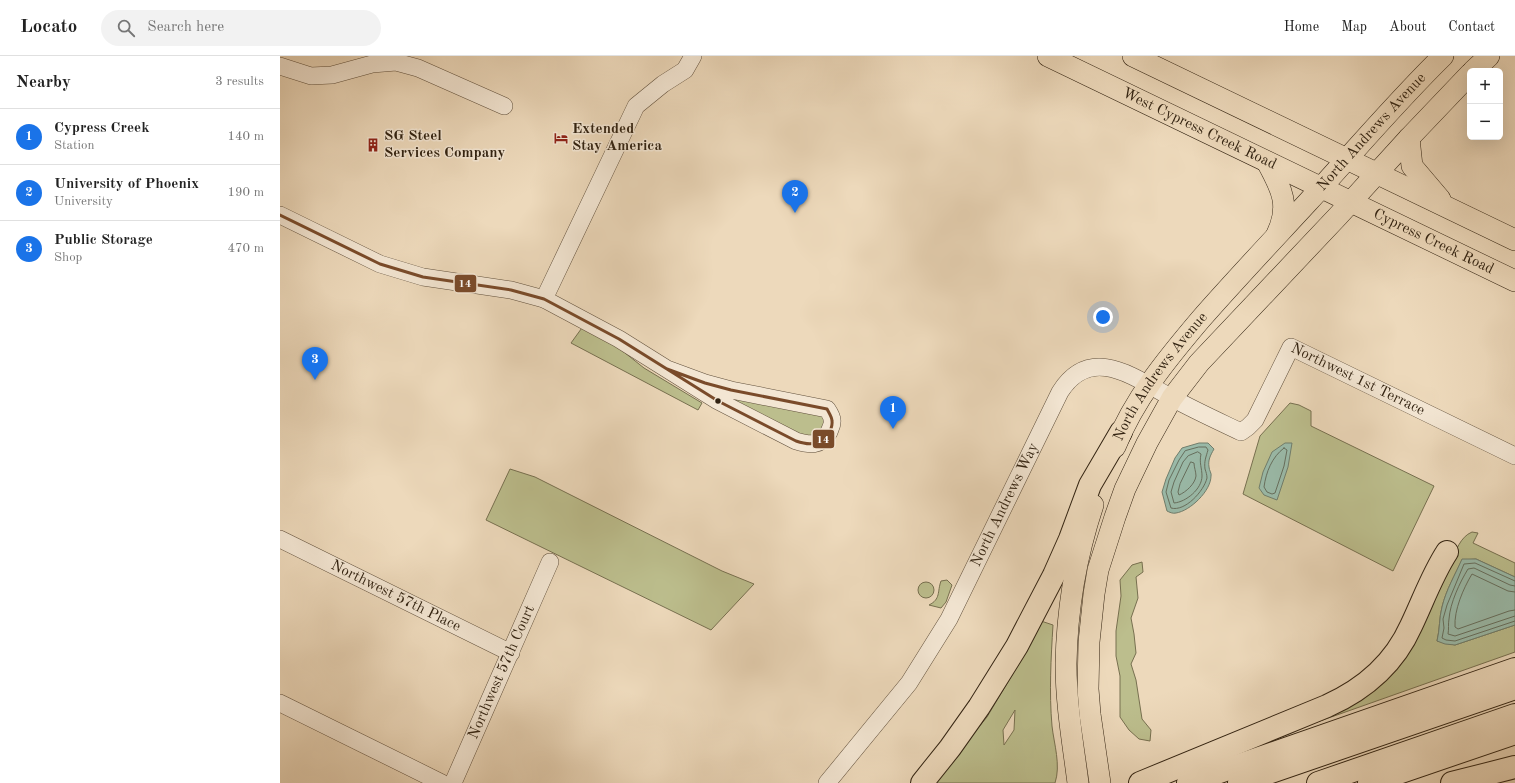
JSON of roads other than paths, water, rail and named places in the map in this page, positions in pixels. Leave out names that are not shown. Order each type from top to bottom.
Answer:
[{"type":"highway","points":[[922,783],[965,726],[1017,646],[1054,576],[1090,485],[1120,432]]},
{"type":"highway","points":[[1140,783],[1331,704],[1355,692],[1363,686],[1387,664],[1401,645],[1412,626],[1439,565],[1447,552]]},
{"type":"highway","points":[[1188,783],[1515,669]]},
{"type":"highway","points":[[1239,783],[1515,688]]},
{"type":"highway","points":[[1318,783],[1515,715]]},
{"type":"highway","points":[[1369,783],[1515,733]]},
{"type":"highway","points":[[1452,783],[1515,767]]},
{"type":"main road","name":"West Cypress Creek Road","points":[[1048,56],[1351,202]]},
{"type":"main road","points":[[1133,56],[1515,240]]},
{"type":"main road","name":"North Andrews Avenue","points":[[1078,782],[1069,709],[1066,664],[1071,600],[1077,560],[1086,525],[1096,494],[1120,432],[1149,385],[1176,348],[1221,296],[1346,159],[1443,56]]},
{"type":"main road","points":[[1476,68],[1489,56]]},
{"type":"main road","name":"North Andrews Avenue","points":[[1099,778],[1090,714],[1088,667],[1094,594],[1098,570],[1115,517],[1125,489],[1147,443],[1172,398],[1199,363],[1467,77]]},
{"type":"main road","points":[[1409,138],[1412,166],[1448,207]]},
{"type":"main road","points":[[1267,162],[1281,188],[1284,202],[1283,216],[1275,238]]},
{"type":"main road","name":"Cypress Creek Road","points":[[1351,202],[1515,281]]},
{"type":"street","points":[[544,298],[636,106],[663,84],[685,70],[693,56]]},
{"type":"street","points":[[280,66],[311,76],[332,75],[372,64],[396,62],[418,68],[504,106]]},
{"type":"street","points":[[280,215],[380,264],[423,277],[511,290],[544,298],[619,339],[718,401],[796,441],[809,444],[820,443],[827,436],[831,428],[832,421],[827,409],[731,390],[705,383],[667,369]]},
{"type":"street","name":"Northwest 1st Terrace","points":[[1241,432],[1255,420],[1291,347],[1515,456]]},
{"type":"street","name":"North Andrews Way","points":[[827,783],[908,683],[949,619],[1057,399],[1066,383],[1077,373],[1100,366],[1116,369],[1241,432]]},
{"type":"street","name":"Northwest 57th Place","points":[[280,539],[511,653]]},
{"type":"street","name":"Northwest 57th Court","points":[[453,783],[550,562]]},
{"type":"street","points":[[280,702],[442,783]]},
{"type":"water","points":[[1199,443],[1208,443],[1214,449],[1209,460],[1211,475],[1208,488],[1199,499],[1187,508],[1175,513],[1169,512],[1167,511],[1162,492],[1175,458],[1182,448]]},
{"type":"water","points":[[1285,443],[1292,443],[1288,467],[1277,500],[1264,495],[1259,488],[1263,472],[1272,452]]},
{"type":"water","points":[[1462,559],[1476,559],[1515,577],[1515,625],[1455,645],[1445,644],[1437,641],[1441,611],[1448,589]]},
{"type":"place","name":"Extended Stay America","points":[[561,138]]},
{"type":"place","name":"SG Steel Services Company","points":[[373,145]]},
{"type":"place","name":"University of Phoenix","points":[[795,213]]},
{"type":"place","name":"Public Storage","points":[[315,380]]},
{"type":"place","name":"Cypress Creek","points":[[893,429]]}]
